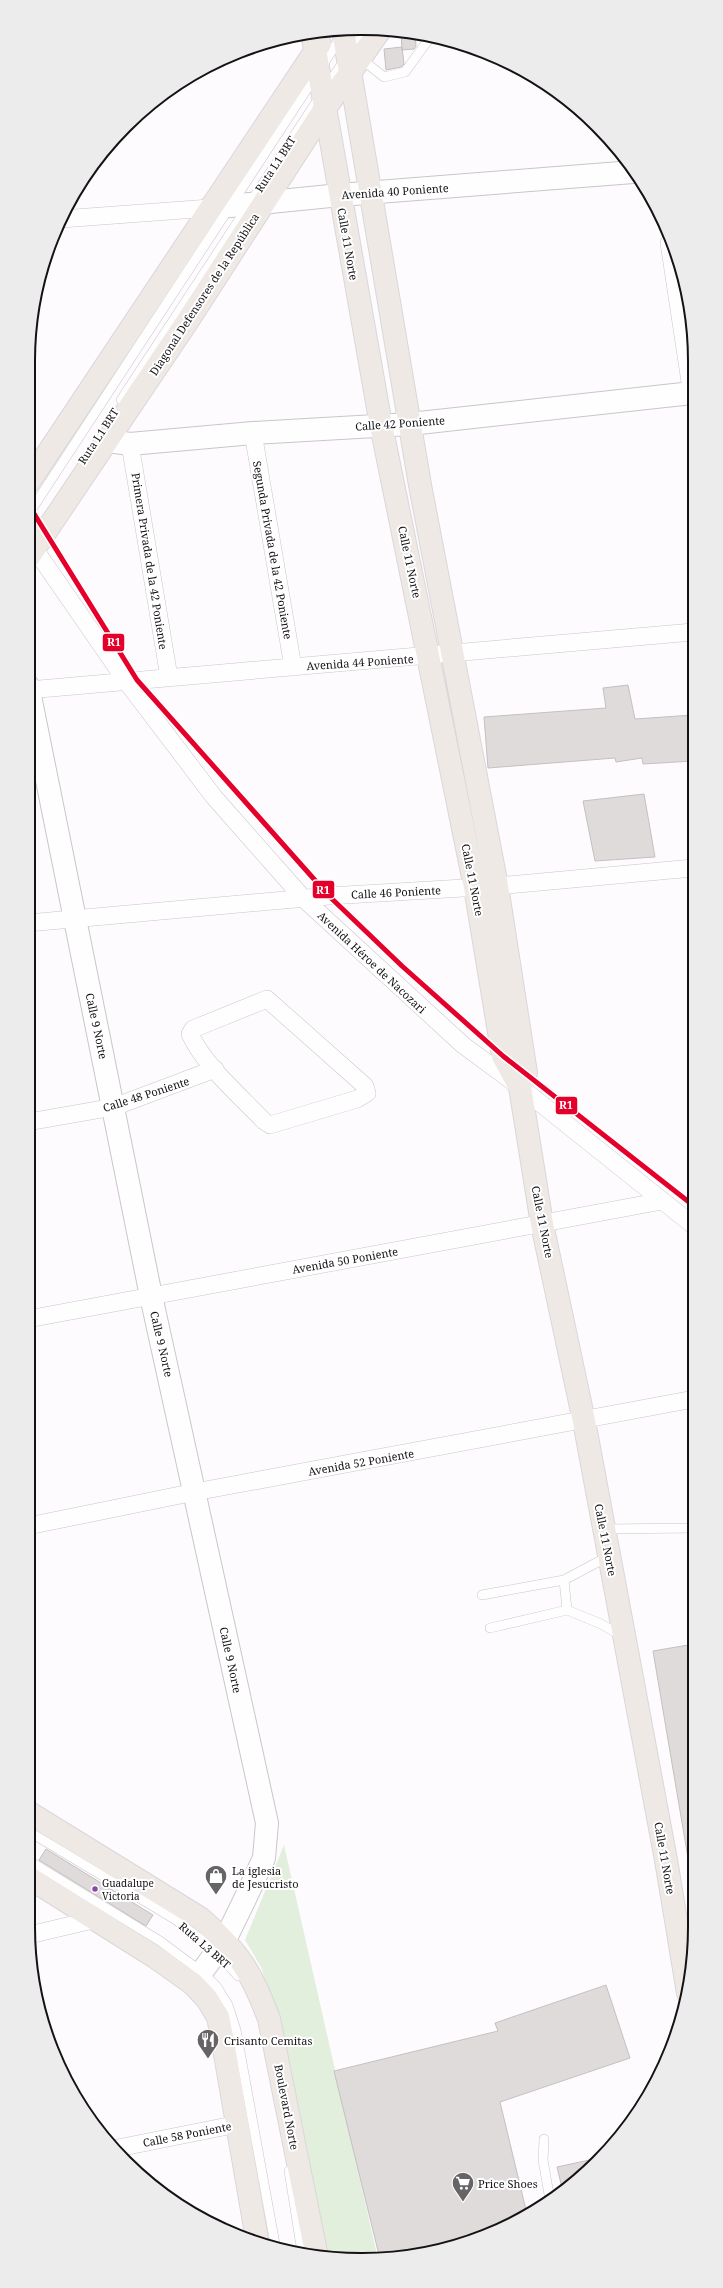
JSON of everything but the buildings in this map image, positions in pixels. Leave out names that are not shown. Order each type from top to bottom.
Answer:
[{"type":"main road","name":"Diagonal Defensores de la República","points":[[35,472],[210,208],[314,41],[344,44],[367,35]]},
{"type":"main road","name":"Calle 11 Norte","points":[[314,41],[381,425],[475,887],[503,1056],[520,1087],[542,1224],[584,1421],[666,1860],[685,1972]]},
{"type":"main road","name":"Diagonal Defensores de la República","points":[[35,541],[108,441],[187,322],[248,203],[322,92],[344,44]]},
{"type":"main road","name":"Calle 11 Norte","points":[[344,44],[410,424],[497,886],[526,1073],[520,1087]]},
{"type":"main road","name":"Avenida 40 Poniente","points":[[210,208],[340,195],[628,172]]},
{"type":"main road","name":"Calle 42 Poniente","points":[[108,441],[130,444],[253,433],[410,424],[688,393]]},
{"type":"main road","name":"Calle 9 Norte","points":[[35,723],[114,1107],[151,1296],[267,1824],[264,1858],[221,1946],[198,1978]]},
{"type":"main road","name":"Boulevard Norte","points":[[35,1816],[200,1918],[221,1946],[245,1964],[260,1992],[269,2019],[315,2249]]},
{"type":"main road","points":[[35,1881],[97,1919],[176,1971],[198,1978],[207,1999],[218,2017],[256,2236]]},
{"type":"street","name":"Avenida 40 Poniente","points":[[68,218],[210,208]]},
{"type":"street","points":[[671,258],[688,367]]},
{"type":"street","name":"Segunda Privada de la 42 Poniente","points":[[253,433],[293,667]]},
{"type":"street","name":"Primera Privada de la 42 Poniente","points":[[130,444],[169,677]]},
{"type":"street","name":"Avenida Héroe de Nacozari","points":[[35,557],[126,681],[214,796],[304,899],[463,1045],[520,1087],[688,1221]]},
{"type":"street","name":"Avenida 44 Poniente","points":[[35,688],[453,654],[688,632]]},
{"type":"street","name":"Calle 46 Poniente","points":[[35,922],[329,896],[497,886],[688,868]]},
{"type":"street","points":[[267,999],[365,1086],[367,1093],[357,1099],[270,1125],[264,1121],[215,1069],[194,1042],[190,1034],[193,1029],[267,999]]},
{"type":"street","name":"Calle 48 Poniente","points":[[35,1121],[114,1107],[215,1069]]},
{"type":"street","name":"Avenida 50 Poniente","points":[[35,1319],[662,1201]]},
{"type":"street","name":"Avenida 52 Poniente","points":[[35,1525],[195,1492],[584,1421],[688,1400]]},
{"type":"street","points":[[35,1934],[97,1919]]},
{"type":"street","name":"Calle 58 Poniente","points":[[121,2147],[238,2124]]},
{"type":"lane","name":"Ruta L1 BRT","points":[[115,410],[248,203],[322,92],[344,44],[356,35]]},
{"type":"lane","points":[[344,44],[384,77],[405,72],[427,41]]},
{"type":"lane","name":"Ruta L1 BRT","points":[[35,505],[248,203]]},
{"type":"lane","name":"Ruta L1 BRT","points":[[35,539],[84,457]]},
{"type":"lane","points":[[604,1529],[688,1528]]},
{"type":"lane","points":[[482,1595],[564,1580],[609,1556]]},
{"type":"lane","points":[[564,1580],[566,1610]]},
{"type":"lane","points":[[490,1628],[566,1610],[601,1624],[624,1638]]},
{"type":"lane","name":"Ruta L3 BRT","points":[[35,1835],[221,1946],[236,1971],[252,2004]]},
{"type":"lane","name":"Ruta L3 BRT","points":[[35,1864],[160,1941],[198,1978],[217,1987],[228,2005],[236,2030],[274,2241]]},
{"type":"lane","points":[[261,2029],[272,2069],[285,2145]]},
{"type":"lane","points":[[544,2139],[543,2160],[549,2194]]},
{"type":"lane","points":[[287,2160],[301,2247]]},
{"type":"green space","points":[[284,1845],[376,2252],[326,2251],[279,2025],[261,1967],[245,1940]]},
{"type":"transit line","name":"R1","points":[[35,515],[137,680],[329,896],[402,966],[503,1056],[688,1201]]},
{"type":"place","name":"Guadalupe Victoria","points":[[95,1889]]},
{"type":"place","name":"La iglesia de Jesucristo","points":[[216,1896]]},
{"type":"place","name":"Crisanto Cemitas","points":[[208,2060]]},
{"type":"place","name":"Price Shoes","points":[[463,2202]]}]
